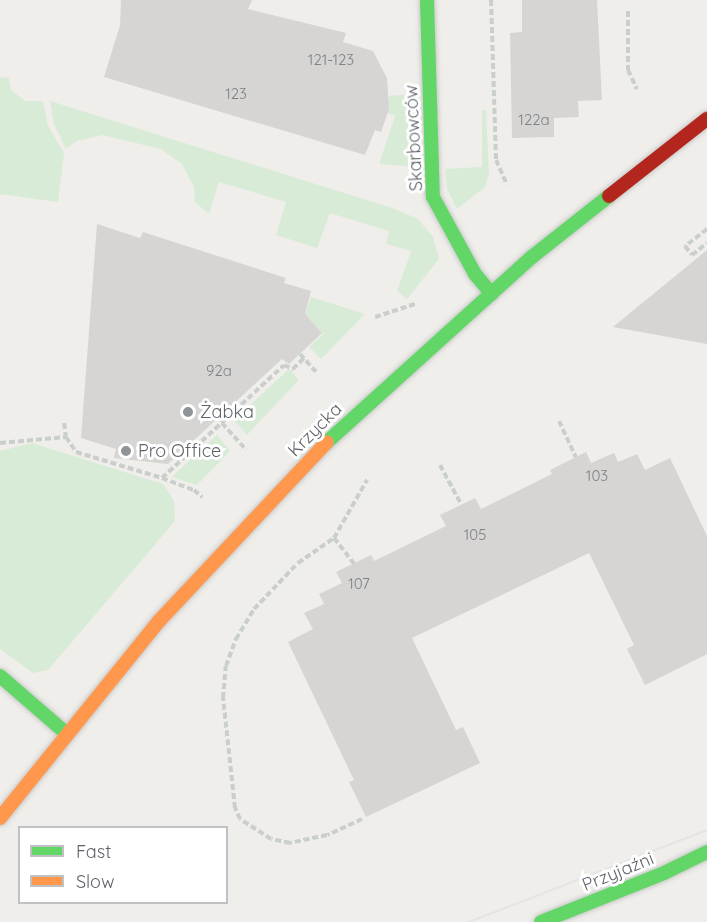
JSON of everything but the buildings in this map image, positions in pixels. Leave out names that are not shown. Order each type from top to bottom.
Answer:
[{"type":"street","name":"Skarbowców","points":[[427,0],[433,197],[475,274],[492,294]]},
{"type":"street","name":"Krzycka","points":[[0,818],[159,621],[328,440],[439,338],[532,257],[707,119]]},
{"type":"street","points":[[0,676],[67,734]]},
{"type":"street","name":"Przyjaźni","points":[[541,922],[664,873],[707,852]]},
{"type":"path","points":[[491,0],[496,160],[507,185]]},
{"type":"path","points":[[628,12],[628,70],[637,89]]},
{"type":"path","points":[[707,229],[685,246],[692,255],[707,243]]},
{"type":"path","points":[[375,317],[418,303]]},
{"type":"path","points":[[162,478],[284,365],[293,369],[302,356],[318,374]]},
{"type":"path","points":[[559,421],[576,457]]},
{"type":"path","points":[[64,423],[66,437],[76,452],[162,478],[194,490],[202,497]]},
{"type":"path","points":[[222,423],[246,450]]},
{"type":"path","points":[[0,443],[66,437]]},
{"type":"path","points":[[440,465],[461,504]]},
{"type":"path","points":[[362,819],[327,835],[290,843],[271,839],[240,819],[235,808],[223,698],[226,666],[236,639],[254,609],[291,571],[334,538],[367,480]]},
{"type":"path","points":[[334,538],[354,564]]},
{"type":"green space","points":[[9,77],[11,90],[25,101],[43,101],[48,126],[64,153],[58,202],[0,194],[0,78]]},
{"type":"green space","points":[[415,94],[416,167],[379,164],[395,116],[387,113],[389,96]]},
{"type":"green space","points":[[50,101],[392,208],[418,219],[433,237],[439,259],[407,299],[397,291],[411,251],[386,244],[389,231],[330,213],[317,248],[276,235],[286,202],[219,182],[209,214],[195,202],[194,187],[182,164],[161,149],[102,135],[77,141],[66,149],[54,124]]},
{"type":"green space","points":[[482,110],[486,110],[489,175],[485,187],[457,209],[447,189],[445,169],[482,167]]},
{"type":"green space","points":[[311,297],[365,314],[321,359],[309,347],[323,334],[305,314]]},
{"type":"green space","points":[[289,369],[299,380],[247,435],[234,420]]},
{"type":"green space","points":[[217,435],[230,451],[197,485],[172,477]]},
{"type":"green space","points":[[32,443],[163,484],[174,501],[175,521],[48,670],[33,673],[0,649],[0,451]]},
{"type":"tram line","points":[[469,922],[707,830]]},
{"type":"traffic: fast","points":[[427,0],[433,197],[475,274],[492,294]]},
{"type":"traffic: fast","points":[[327,442],[532,257],[609,196]]},
{"type":"traffic: fast","points":[[0,676],[67,734]]},
{"type":"traffic: fast","points":[[541,922],[664,873],[707,852]]},
{"type":"traffic: slow","points":[[0,818],[159,621],[327,442]]},
{"type":"traffic: jam","points":[[609,196],[707,119]]},
{"type":"place","name":"Żabka","points":[[188,412]]},
{"type":"place","name":"Pro Office","points":[[126,451]]}]
